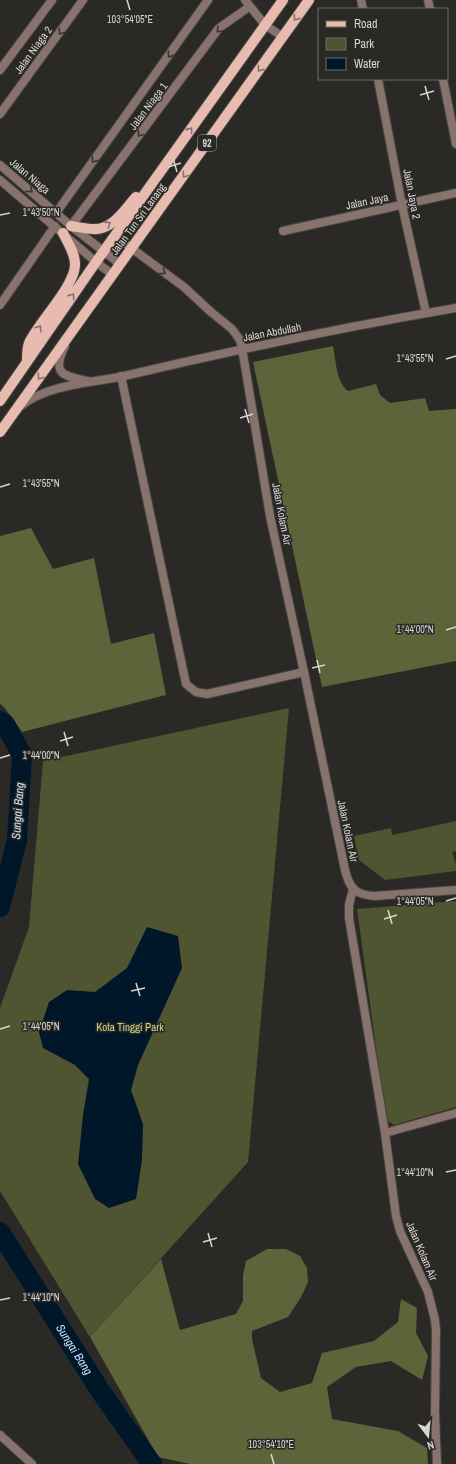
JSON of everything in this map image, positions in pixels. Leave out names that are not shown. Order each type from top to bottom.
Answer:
[{"type":"main road","name":"Jalan Tun Sri Lanang","points":[[0,401],[96,262],[283,0]]},
{"type":"main road","name":"Jalan Tun Sri Lanang","points":[[0,432],[309,0]]},
{"type":"main road","points":[[71,226],[92,230],[108,226],[138,195],[152,185]]},
{"type":"main road","points":[[26,363],[28,344],[64,291],[74,271],[74,257],[71,247],[63,233]]},
{"type":"street","points":[[0,70],[52,0]]},
{"type":"street","name":"Jalan Niaga 2","points":[[0,114],[84,0]]},
{"type":"street","name":"Jalan Niaga 1","points":[[56,212],[208,0]]},
{"type":"street","points":[[247,3],[265,25],[283,37]]},
{"type":"street","name":"Jalan Niaga 1","points":[[71,226],[220,28],[247,3]]},
{"type":"street","name":"Jalan Jaya 2","points":[[378,80],[402,205],[426,313]]},
{"type":"street","points":[[443,80],[456,144]]},
{"type":"street","name":"Jalan Niaga","points":[[0,165],[71,226],[120,264]]},
{"type":"street","name":"Jalan Niaga","points":[[0,180],[113,275]]},
{"type":"street","name":"Jalan Jaya","points":[[283,231],[456,193]]},
{"type":"street","points":[[0,305],[55,226]]},
{"type":"street","name":"Jalan Kolam Air","points":[[115,236],[184,287],[232,329],[240,340],[270,516],[345,870],[349,883],[353,889],[349,905],[349,918],[385,1133],[396,1216],[400,1231],[428,1292],[435,1320],[435,1414],[437,1464]]},
{"type":"street","name":"Jalan Abdullah","points":[[15,411],[41,393],[242,348],[456,308]]},
{"type":"street","name":"Jalan Abdullah","points":[[71,334],[60,358],[60,369],[68,377],[93,382]]},
{"type":"street","points":[[121,376],[186,684],[196,692],[207,694],[304,672]]},
{"type":"street","points":[[353,889],[365,895],[374,896],[456,890]]},
{"type":"street","points":[[385,1133],[456,1113]]},
{"type":"street","points":[[0,1435],[32,1464]]},
{"type":"green space","points":[[333,346],[341,382],[348,391],[376,384],[380,395],[390,403],[425,398],[429,411],[456,409],[456,661],[322,687],[253,362]]},
{"type":"green space","points":[[31,528],[53,569],[94,558],[111,644],[154,633],[166,695],[22,732],[4,707],[0,704],[0,536]]},
{"type":"green space","name":"Kota Tinggi Park","points":[[289,708],[248,1162],[90,1337],[0,1191],[0,1008],[29,927],[43,761]]},
{"type":"green space","points":[[456,821],[456,851],[452,852],[456,864],[456,871],[385,880],[359,860],[354,836],[391,828],[392,835]]},
{"type":"green space","points":[[456,901],[456,1107],[394,1125],[386,1120],[357,909]]},
{"type":"green space","points":[[267,1249],[286,1249],[300,1256],[307,1268],[308,1282],[301,1297],[288,1317],[252,1331],[252,1339],[261,1378],[280,1392],[312,1383],[322,1353],[374,1341],[398,1322],[401,1299],[417,1308],[416,1333],[428,1356],[422,1380],[391,1361],[356,1367],[327,1387],[332,1419],[398,1431],[427,1448],[428,1464],[190,1464],[158,1457],[90,1337],[161,1259],[180,1330],[236,1314],[243,1301],[243,1275],[246,1261]]},
{"type":"water","points":[[147,927],[178,936],[182,968],[138,1065],[131,1090],[143,1124],[142,1160],[136,1199],[109,1208],[95,1199],[78,1164],[83,1115],[89,1079],[75,1065],[43,1048],[39,1032],[49,1002],[67,990],[95,992],[127,968]]},
{"type":"waterway","name":"Sungai Bang","points":[[0,721],[5,724],[22,755],[17,840],[0,907]]},
{"type":"waterway","name":"Sungai Bang","points":[[0,1232],[101,1392],[152,1464]]}]
